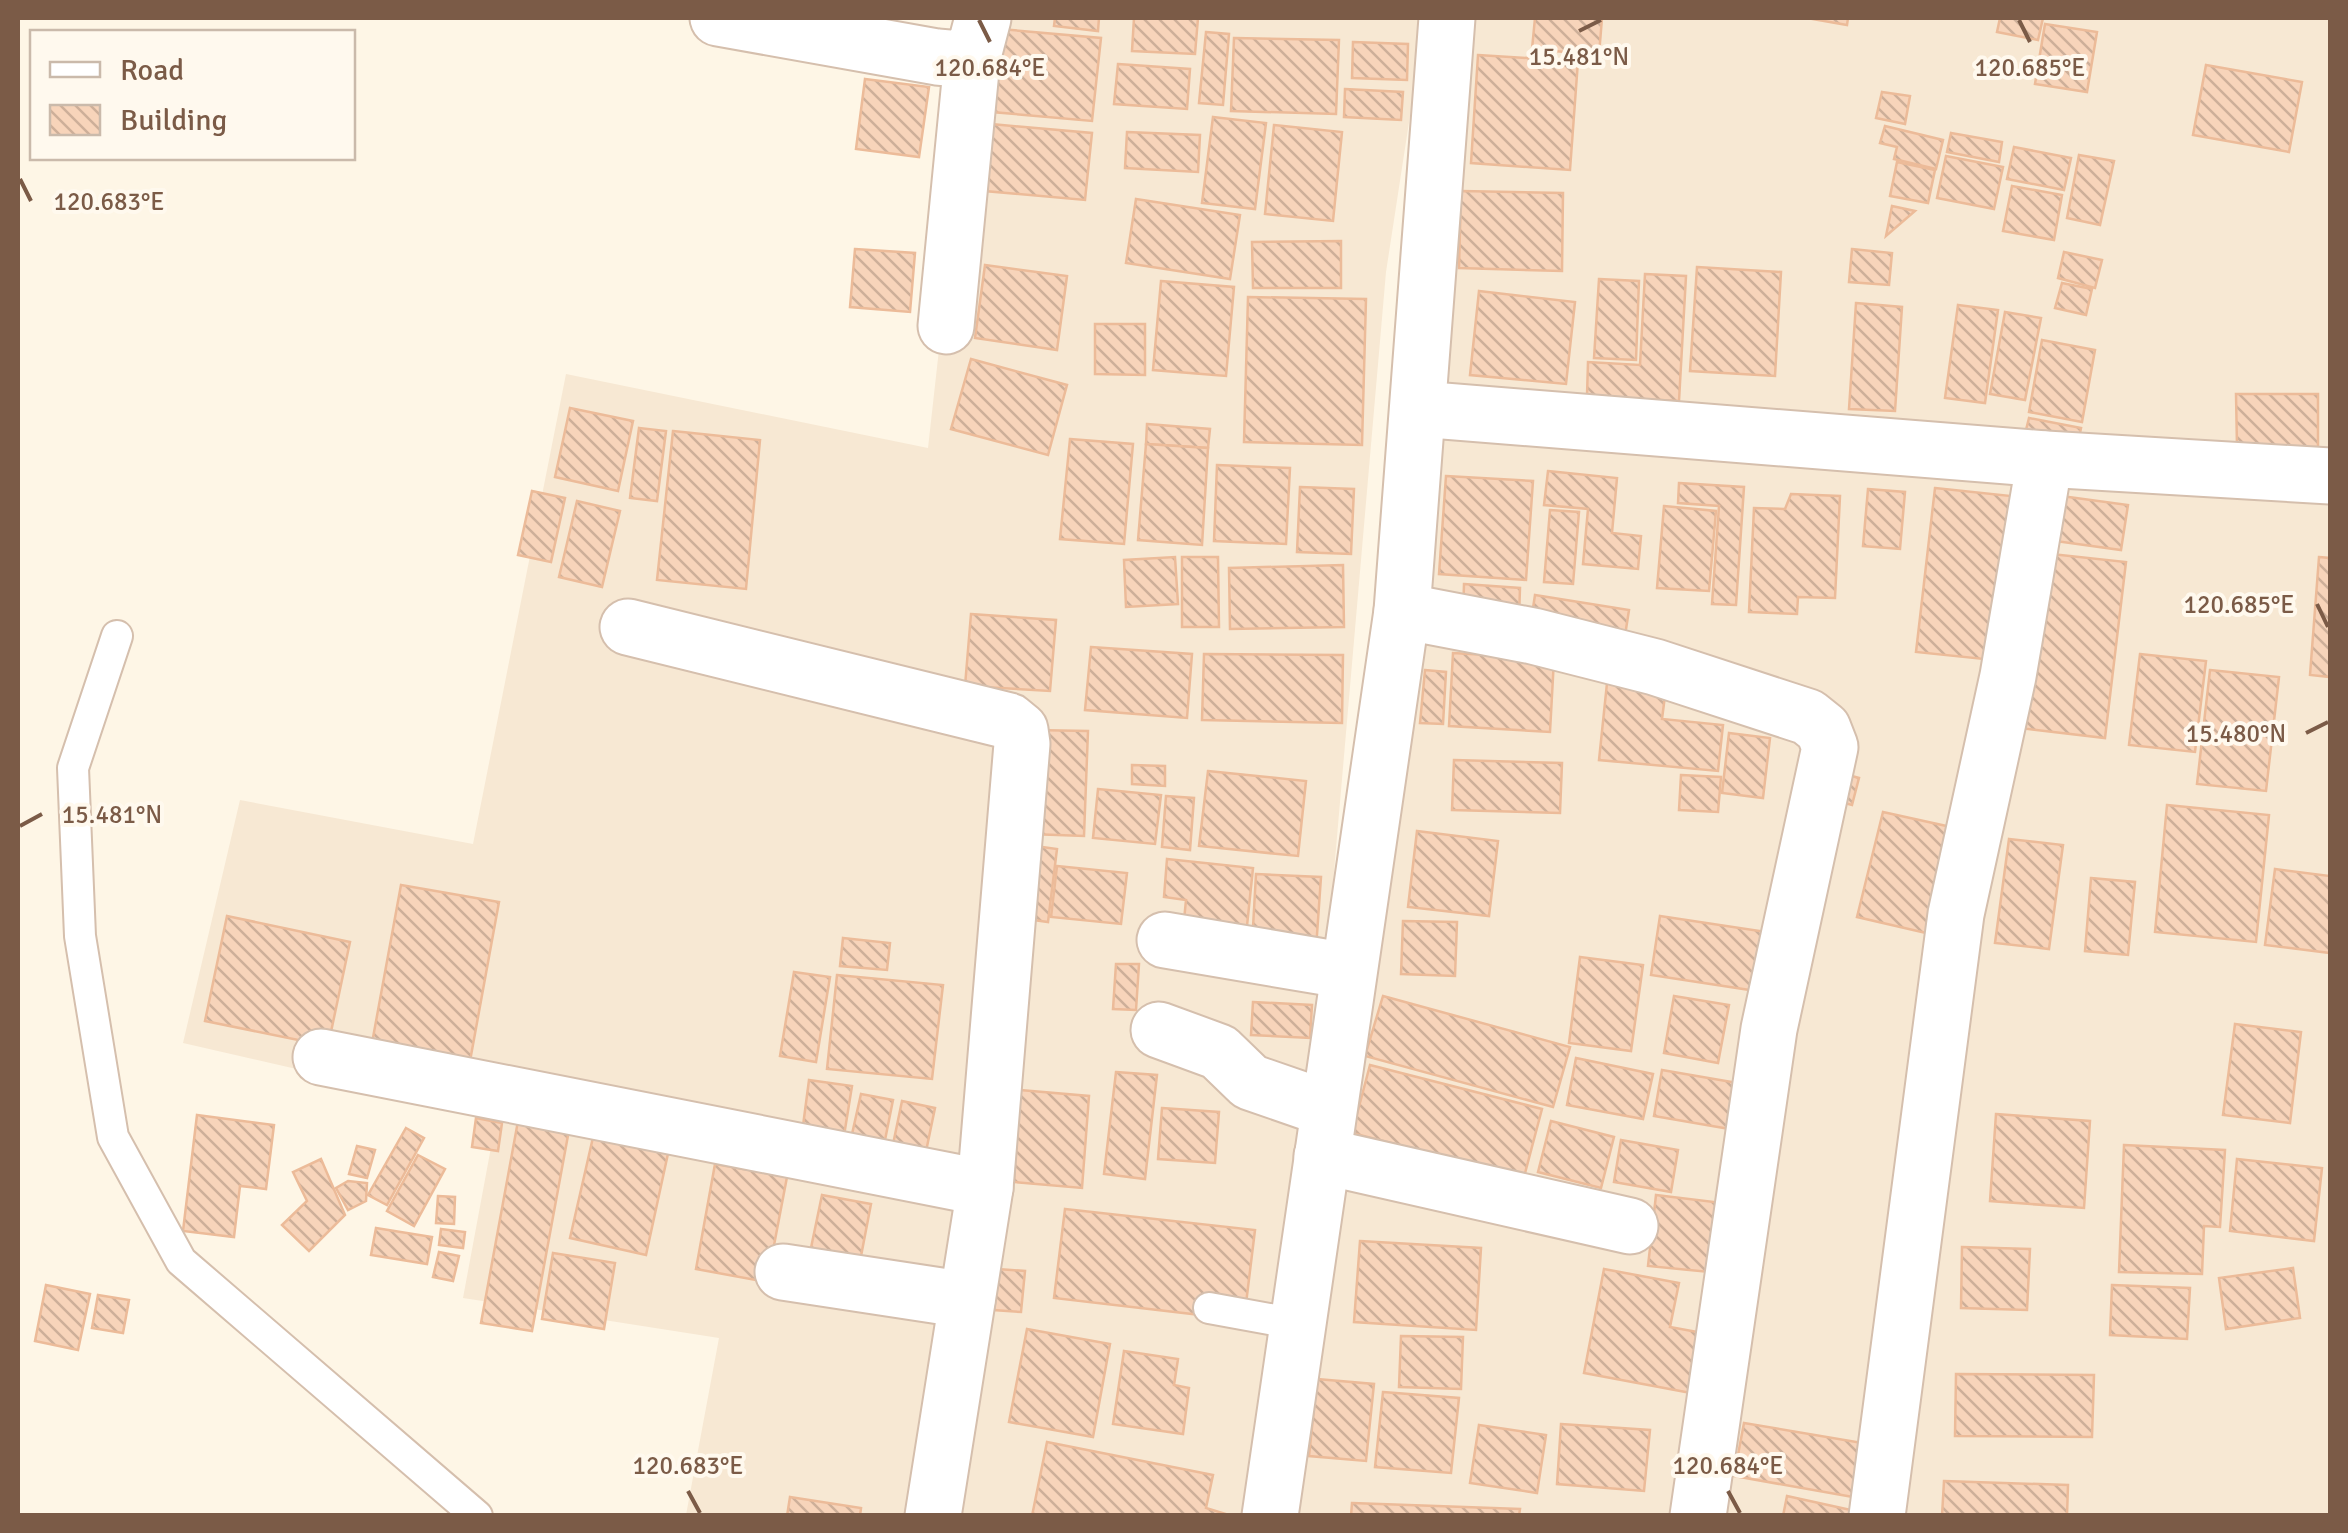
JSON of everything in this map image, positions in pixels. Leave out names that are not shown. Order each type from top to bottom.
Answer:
[{"type":"street","points":[[718,18],[937,57],[977,39]]},
{"type":"street","points":[[1270,1516],[1402,611],[1447,18]]},
{"type":"street","points":[[946,326],[977,39]]},
{"type":"street","points":[[1418,409],[2045,459],[2330,476]]},
{"type":"street","points":[[1877,1516],[1956,914],[2008,676],[2045,459]]},
{"type":"street","points":[[1402,611],[1533,636],[1655,667],[1808,717],[1823,729],[1830,748],[1768,1029],[1698,1516]]},
{"type":"street","points":[[628,628],[1010,720],[1020,730],[1022,744],[985,1188],[933,1516]]},
{"type":"street","points":[[1165,940],[1348,970]]},
{"type":"street","points":[[1159,1030],[1219,1052],[1250,1082],[1325,1132],[1630,1226]]},
{"type":"street","points":[[320,1056],[985,1188]]},
{"type":"street","points":[[783,1272],[968,1300]]},
{"type":"lane","points":[[117,636],[72,768],[80,936],[113,1138],[181,1260],[477,1516]]},
{"type":"lane","points":[[1209,1308],[1297,1324]]},
{"type":"shaded area","points":[[976,18],[1425,18],[1386,272],[1323,998],[1243,1515],[686,1515],[719,1338],[463,1298],[497,1115],[183,1043],[240,800],[473,844],[566,374],[928,448]]},
{"type":"shaded area","points":[[1465,18],[2330,18],[2330,1515],[1292,1516]]},
{"type":"building","points":[[1055,18],[1099,18],[1098,31],[1054,26]]},
{"type":"building","points":[[1134,18],[1198,18],[1195,54],[1132,51]]},
{"type":"building","points":[[1535,18],[1602,18],[1599,55],[1532,49]]},
{"type":"building","points":[[1807,18],[1848,18],[1847,25]]},
{"type":"building","points":[[2000,18],[2043,18],[2038,40],[1997,32]]},
{"type":"building","points":[[2045,24],[2097,32],[2087,92],[2035,84]]},
{"type":"building","points":[[1000,29],[1101,38],[1092,121],[992,112]]},
{"type":"building","points":[[1206,32],[1229,34],[1223,105],[1199,103]]},
{"type":"building","points":[[1234,38],[1339,40],[1336,114],[1231,111]]},
{"type":"building","points":[[1353,42],[1408,44],[1407,80],[1352,78]]},
{"type":"building","points":[[1478,55],[1578,61],[1570,170],[1471,163]]},
{"type":"building","points":[[1118,64],[1190,69],[1187,109],[1114,104]]},
{"type":"building","points":[[2206,65],[2302,82],[2289,152],[2193,135]]},
{"type":"building","points":[[865,79],[929,87],[919,157],[856,149]]},
{"type":"building","points":[[1345,89],[1403,92],[1401,120],[1344,117]]},
{"type":"building","points":[[1882,92],[1910,96],[1905,124],[1876,118]]},
{"type":"building","points":[[1213,117],[1266,123],[1255,209],[1202,203]]},
{"type":"building","points":[[991,124],[1092,133],[1085,200],[985,191]]},
{"type":"building","points":[[1274,125],[1342,132],[1333,221],[1265,214]]},
{"type":"building","points":[[1885,126],[1943,140],[1936,169],[1894,159],[1897,147],[1880,143]]},
{"type":"building","points":[[1127,132],[1200,135],[1198,172],[1125,168]]},
{"type":"building","points":[[1951,133],[2002,142],[1999,162],[1947,152]]},
{"type":"building","points":[[2014,147],[2071,158],[2064,190],[2007,179]]},
{"type":"building","points":[[2079,155],[2114,161],[2100,225],[2067,218]]},
{"type":"building","points":[[1946,156],[2003,167],[1994,209],[1937,198]]},
{"type":"building","points":[[1897,162],[1935,170],[1928,203],[1890,196]]},
{"type":"building","points":[[2012,186],[2062,195],[2054,240],[2003,231]]},
{"type":"building","points":[[1461,191],[1563,193],[1562,271],[1459,268]]},
{"type":"building","points":[[1136,199],[1240,215],[1230,279],[1126,263]]},
{"type":"building","points":[[1892,206],[1915,211],[1886,236]]},
{"type":"building","points":[[1341,241],[1341,288],[1253,288],[1252,242]]},
{"type":"building","points":[[855,249],[915,253],[910,312],[850,307]]},
{"type":"building","points":[[1852,249],[1892,253],[1889,285],[1849,282]]},
{"type":"building","points":[[2064,252],[2102,260],[2095,288],[2058,278]]},
{"type":"building","points":[[985,265],[1067,276],[1057,350],[975,338]]},
{"type":"building","points":[[1697,267],[1781,272],[1775,376],[1690,371]]},
{"type":"building","points":[[1645,274],[1686,276],[1679,401],[1587,396],[1588,362],[1640,365]]},
{"type":"building","points":[[1599,279],[1639,281],[1636,360],[1594,358]]},
{"type":"building","points":[[1161,281],[1234,287],[1226,376],[1153,370]]},
{"type":"building","points":[[2062,283],[2092,289],[2086,315],[2055,308]]},
{"type":"building","points":[[1479,291],[1575,302],[1566,384],[1470,375]]},
{"type":"building","points":[[1248,297],[1366,299],[1362,445],[1244,442]]},
{"type":"building","points":[[1856,303],[1902,307],[1895,411],[1849,409]]},
{"type":"building","points":[[1958,305],[1998,310],[1985,403],[1945,398]]},
{"type":"building","points":[[2005,312],[2041,318],[2025,400],[1990,394]]},
{"type":"building","points":[[1095,324],[1145,324],[1145,375],[1095,374]]},
{"type":"building","points":[[2042,340],[2095,350],[2082,422],[2029,412]]},
{"type":"building","points":[[971,359],[1067,385],[1048,455],[951,429]]},
{"type":"building","points":[[2236,394],[2318,394],[2318,447],[2237,447]]},
{"type":"building","points":[[570,408],[633,421],[618,491],[555,477]]},
{"type":"building","points":[[2029,418],[2081,428],[2077,448],[2024,438]]},
{"type":"building","points":[[1147,424],[1210,429],[1208,448],[1146,444]]},
{"type":"building","points":[[639,428],[666,431],[657,501],[630,498]]},
{"type":"building","points":[[673,431],[760,440],[746,589],[657,580]]},
{"type":"building","points":[[1070,439],[1133,444],[1124,544],[1060,539]]},
{"type":"building","points":[[1146,444],[1208,448],[1202,545],[1138,540]]},
{"type":"building","points":[[1217,465],[1290,468],[1286,544],[1214,541]]},
{"type":"building","points":[[1548,471],[1617,478],[1612,533],[1641,536],[1638,569],[1583,564],[1588,509],[1544,505]]},
{"type":"building","points":[[1446,476],[1533,481],[1526,580],[1439,574]]},
{"type":"building","points":[[1679,483],[1744,487],[1736,605],[1712,604],[1719,506],[1678,503]]},
{"type":"building","points":[[1300,487],[1354,489],[1351,554],[1297,552]]},
{"type":"building","points":[[1935,488],[2011,496],[1993,660],[1916,652]]},
{"type":"building","points":[[1868,489],[1905,492],[1900,549],[1863,546]]},
{"type":"building","points":[[532,491],[565,498],[551,562],[518,555]]},
{"type":"building","points":[[1791,494],[1840,496],[1835,598],[1798,597],[1797,614],[1749,612],[1754,508],[1785,509]]},
{"type":"building","points":[[2054,495],[2128,505],[2121,550],[2048,540]]},
{"type":"building","points":[[577,501],[620,511],[602,587],[559,577]]},
{"type":"building","points":[[1664,506],[1716,511],[1709,591],[1657,588]]},
{"type":"building","points":[[1550,510],[1579,512],[1573,584],[1544,582]]},
{"type":"building","points":[[2042,553],[2126,562],[2105,738],[2020,728]]},
{"type":"building","points":[[1175,557],[1178,604],[1126,607],[1124,560]]},
{"type":"building","points":[[1182,557],[1218,557],[1219,627],[1182,627]]},
{"type":"building","points":[[2319,557],[2330,558],[2330,677],[2310,675]]},
{"type":"building","points":[[1343,565],[1344,627],[1230,629],[1229,568]]},
{"type":"building","points":[[1464,584],[1520,588],[1519,618],[1463,615]]},
{"type":"building","points":[[1535,595],[1629,610],[1624,642],[1530,628]]},
{"type":"building","points":[[971,614],[1056,620],[1050,691],[965,686]]},
{"type":"building","points":[[1091,647],[1192,654],[1187,718],[1085,710]]},
{"type":"building","points":[[1453,653],[1554,659],[1550,732],[1449,726]]},
{"type":"building","points":[[1204,654],[1343,655],[1342,723],[1202,720]]},
{"type":"building","points":[[2140,654],[2206,661],[2195,752],[2129,745]]},
{"type":"building","points":[[1425,670],[1446,672],[1443,724],[1420,723]]},
{"type":"building","points":[[2210,670],[2279,677],[2266,791],[2197,784]]},
{"type":"building","points":[[1607,683],[1666,688],[1662,719],[1723,725],[1718,771],[1599,760]]},
{"type":"building","points":[[1034,730],[1088,731],[1084,836],[1030,834]]},
{"type":"building","points":[[1729,733],[1770,738],[1763,798],[1722,793]]},
{"type":"building","points":[[1454,760],[1562,763],[1560,813],[1452,810]]},
{"type":"building","points":[[1132,765],[1165,766],[1165,786],[1132,784]]},
{"type":"building","points":[[1208,771],[1306,781],[1298,856],[1199,846]]},
{"type":"building","points":[[1837,772],[1859,778],[1852,805],[1830,799]]},
{"type":"building","points":[[1681,775],[1721,777],[1718,812],[1679,810]]},
{"type":"building","points":[[1098,789],[1161,795],[1155,844],[1093,838]]},
{"type":"building","points":[[1166,796],[1194,798],[1190,850],[1162,847]]},
{"type":"building","points":[[2167,805],[2269,815],[2256,942],[2155,932]]},
{"type":"building","points":[[1883,812],[1951,827],[1926,933],[1857,917]]},
{"type":"building","points":[[1417,831],[1498,841],[1489,916],[1408,907]]},
{"type":"building","points":[[2009,839],[2063,845],[2049,949],[1995,943]]},
{"type":"building","points":[[1028,845],[1057,849],[1048,922],[1019,918]]},
{"type":"building","points":[[1167,859],[1253,868],[1247,926],[1184,920],[1186,900],[1164,897]]},
{"type":"building","points":[[1057,866],[1127,873],[1121,924],[1051,917]]},
{"type":"building","points":[[2275,869],[2330,876],[2330,953],[2265,945]]},
{"type":"building","points":[[1256,874],[1321,877],[1316,949],[1252,945]]},
{"type":"building","points":[[2091,878],[2135,882],[2128,955],[2085,951]]},
{"type":"building","points":[[401,885],[499,902],[468,1072],[370,1054]]},
{"type":"building","points":[[227,916],[350,942],[328,1046],[205,1021]]},
{"type":"building","points":[[1660,916],[1773,933],[1763,992],[1651,975]]},
{"type":"building","points":[[1403,921],[1457,922],[1455,976],[1401,974]]},
{"type":"building","points":[[843,938],[890,943],[887,970],[840,966]]},
{"type":"building","points":[[1580,957],[1643,965],[1631,1051],[1569,1043]]},
{"type":"building","points":[[1116,964],[1139,964],[1136,1010],[1113,1009]]},
{"type":"building","points":[[794,972],[830,977],[816,1062],[780,1056]]},
{"type":"building","points":[[837,975],[943,985],[932,1079],[827,1069]]},
{"type":"building","points":[[1383,996],[1570,1047],[1553,1107],[1365,1056]]},
{"type":"building","points":[[1674,996],[1729,1005],[1718,1063],[1664,1053]]},
{"type":"building","points":[[1253,1002],[1312,1005],[1310,1038],[1251,1035]]},
{"type":"building","points":[[2235,1024],[2301,1032],[2290,1123],[2223,1115]]},
{"type":"building","points":[[1576,1058],[1653,1074],[1643,1119],[1567,1105]]},
{"type":"building","points":[[1370,1065],[1542,1109],[1524,1177],[1352,1133]]},
{"type":"building","points":[[1662,1070],[1755,1086],[1747,1132],[1654,1116]]},
{"type":"building","points":[[1116,1072],[1157,1075],[1145,1179],[1104,1174]]},
{"type":"building","points":[[809,1080],[852,1086],[842,1148],[801,1141]]},
{"type":"building","points":[[1020,1090],[1089,1096],[1082,1188],[1014,1182]]},
{"type":"building","points":[[861,1094],[893,1100],[883,1150],[850,1143]]},
{"type":"building","points":[[902,1101],[935,1108],[924,1161],[891,1154]]},
{"type":"building","points":[[1162,1108],[1219,1112],[1215,1163],[1158,1159]]},
{"type":"building","points":[[1996,1114],[2090,1121],[2084,1208],[1990,1201]]},
{"type":"building","points":[[197,1115],[274,1125],[266,1189],[240,1186],[234,1237],[183,1231]]},
{"type":"building","points":[[476,1118],[502,1123],[498,1151],[472,1147]]},
{"type":"building","points":[[518,1121],[569,1130],[532,1331],[481,1323]]},
{"type":"building","points":[[1551,1121],[1614,1137],[1601,1188],[1538,1172]]},
{"type":"building","points":[[406,1128],[424,1138],[387,1205],[368,1195]]},
{"type":"building","points":[[594,1133],[669,1149],[646,1255],[570,1238]]},
{"type":"building","points":[[1621,1140],[1678,1150],[1671,1192],[1614,1182]]},
{"type":"building","points":[[2124,1145],[2225,1150],[2220,1227],[2204,1226],[2202,1274],[2119,1272]]},
{"type":"building","points":[[357,1146],[375,1150],[367,1178],[349,1174]]},
{"type":"building","points":[[418,1155],[445,1169],[414,1226],[387,1211]]},
{"type":"building","points":[[321,1159],[345,1215],[309,1251],[282,1225],[307,1201],[293,1172]]},
{"type":"building","points":[[2237,1159],[2322,1168],[2314,1241],[2230,1231]]},
{"type":"building","points":[[715,1164],[787,1177],[767,1282],[696,1269]]},
{"type":"building","points":[[348,1181],[367,1183],[366,1201],[348,1210],[336,1188]]},
{"type":"building","points":[[822,1195],[871,1204],[857,1277],[807,1267]]},
{"type":"building","points":[[1656,1195],[1739,1205],[1730,1274],[1648,1266]]},
{"type":"building","points":[[438,1196],[455,1197],[454,1224],[436,1223]]},
{"type":"building","points":[[1065,1209],[1255,1230],[1244,1320],[1054,1298]]},
{"type":"building","points":[[376,1228],[432,1237],[427,1264],[371,1255]]},
{"type":"building","points":[[441,1229],[465,1232],[463,1248],[439,1245]]},
{"type":"building","points":[[1360,1241],[1481,1248],[1476,1330],[1354,1322]]},
{"type":"building","points":[[1962,1247],[2030,1249],[2027,1310],[1961,1308]]},
{"type":"building","points":[[439,1252],[459,1256],[453,1281],[433,1277]]},
{"type":"building","points":[[553,1253],[615,1263],[604,1329],[542,1319]]},
{"type":"building","points":[[984,1268],[1025,1271],[1021,1312],[979,1309]]},
{"type":"building","points":[[2293,1268],[2300,1318],[2226,1329],[2219,1278]]},
{"type":"building","points":[[1604,1269],[1679,1283],[1670,1327],[1719,1336],[1707,1396],[1584,1373]]},
{"type":"building","points":[[46,1285],[90,1294],[78,1350],[35,1341]]},
{"type":"building","points":[[2112,1285],[2190,1288],[2187,1339],[2110,1335]]},
{"type":"building","points":[[98,1295],[129,1300],[123,1333],[92,1328]]},
{"type":"building","points":[[1027,1329],[1110,1344],[1093,1437],[1009,1422]]},
{"type":"building","points":[[1401,1336],[1463,1337],[1461,1389],[1399,1387]]},
{"type":"building","points":[[1124,1351],[1178,1359],[1174,1385],[1189,1388],[1183,1434],[1113,1424]]},
{"type":"building","points":[[1956,1374],[2094,1375],[2092,1437],[1955,1436]]},
{"type":"building","points":[[1317,1379],[1374,1384],[1366,1461],[1309,1456]]},
{"type":"building","points":[[1383,1392],[1459,1398],[1451,1473],[1375,1467]]},
{"type":"building","points":[[1744,1423],[1880,1446],[1870,1500],[1734,1476]]},
{"type":"building","points":[[1561,1424],[1650,1430],[1644,1491],[1557,1484]]},
{"type":"building","points":[[1479,1425],[1546,1435],[1537,1493],[1470,1483]]},
{"type":"building","points":[[1047,1442],[1213,1475],[1206,1508],[1232,1516],[1032,1516]]},
{"type":"building","points":[[1944,1481],[2068,1485],[2067,1516],[1942,1516]]},
{"type":"building","points":[[1787,1496],[1869,1514],[1783,1516]]},
{"type":"building","points":[[790,1497],[861,1508],[860,1516],[787,1516]]},
{"type":"building","points":[[1352,1503],[1520,1509],[1519,1516],[1351,1516]]}]
